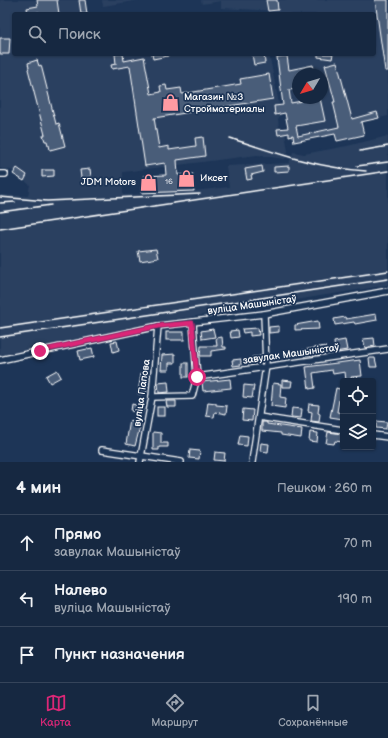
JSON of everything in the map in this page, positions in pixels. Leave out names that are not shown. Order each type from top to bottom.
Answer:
[{"type":"street","name":"вуліца Машыністаў","points":[[0,360],[158,326],[264,314],[388,291]]},
{"type":"street","points":[[252,462],[266,366],[264,314]]},
{"type":"street","points":[[152,397],[192,396],[197,377],[192,323]]},
{"type":"street","name":"вуліца Папова","points":[[140,462],[152,397],[158,326]]},
{"type":"street","name":"завулак Машыністаў","points":[[197,377],[388,349]]},
{"type":"street","points":[[259,417],[340,430]]},
{"type":"street","points":[[376,435],[388,437]]},
{"type":"street","points":[[102,450],[181,462]]},
{"type":"shaded area","points":[[0,0],[79,0],[81,12],[12,12],[12,56],[269,56],[281,114],[278,119],[279,127],[284,128],[288,151],[285,159],[257,155],[123,172],[123,195],[194,191],[229,187],[226,166],[289,163],[293,152],[304,154],[388,136],[388,285],[160,322],[0,356],[0,195],[28,196],[30,185],[11,170],[0,168]]},
{"type":"shaded area","points":[[102,0],[140,0],[103,6]]},
{"type":"shaded area","points":[[201,0],[388,0],[388,116],[289,136],[275,56],[376,56],[376,12],[278,12],[221,8],[221,1],[202,4]]},
{"type":"building","points":[[37,0],[57,0],[59,12],[28,12],[27,8],[38,6]]},
{"type":"building","points":[[79,0],[85,0],[87,12],[81,12]]},
{"type":"building","points":[[266,0],[277,0],[278,10],[268,11]]},
{"type":"building","points":[[375,0],[388,0],[388,71],[385,71]]},
{"type":"building","points":[[0,38],[10,38],[9,54],[0,54]]},
{"type":"building","points":[[115,56],[123,56],[124,61],[144,57],[151,94],[161,92],[160,86],[166,85],[167,90],[181,88],[182,94],[241,84],[240,79],[269,74],[273,99],[154,118],[159,148],[169,146],[169,150],[196,146],[195,138],[203,137],[205,156],[177,160],[178,175],[193,174],[194,191],[141,193],[141,187],[145,187],[144,176],[166,175],[165,163],[145,166],[130,66],[112,69],[111,65],[116,64]]},
{"type":"building","points":[[152,56],[168,56],[153,59]]},
{"type":"building","points":[[252,56],[264,56],[265,63],[254,65]]},
{"type":"building","points":[[287,56],[289,70],[292,69],[292,90],[289,90],[291,103],[321,104],[325,121],[296,126],[298,136],[339,127],[333,102],[335,102],[328,76],[328,68],[326,68],[325,65],[337,62],[352,119],[377,112],[379,118],[361,122],[364,135],[337,141],[335,134],[294,142],[293,135],[289,136],[289,133],[278,135],[277,129],[288,128],[285,113],[275,115],[274,106],[283,105],[277,57]]},
{"type":"building","points":[[318,56],[333,56],[332,59]]},
{"type":"building","points":[[37,60],[39,66],[41,65],[56,124],[59,123],[65,146],[50,150],[49,145],[47,141],[45,141],[43,135],[45,135],[28,69],[28,63]]},
{"type":"building","points":[[313,65],[314,68],[299,68]]},
{"type":"building","points":[[262,166],[263,172],[251,175],[252,179],[247,180],[245,169]]},
{"type":"building","points":[[289,166],[289,171],[274,172],[274,167]]},
{"type":"building","points":[[17,168],[27,175],[24,181],[13,174]]},
{"type":"building","points":[[90,169],[91,177],[81,178],[80,170]]},
{"type":"building","points":[[42,170],[54,170],[54,176],[42,177]]},
{"type":"building","points":[[156,249],[158,258],[140,261],[138,251]]},
{"type":"building","points":[[376,314],[377,320],[355,324],[354,322],[335,325],[334,319],[345,317],[346,319]]},
{"type":"building","points":[[318,321],[319,329],[295,330],[295,325]]},
{"type":"building","points":[[279,326],[279,332],[269,333],[269,327]]},
{"type":"building","points":[[258,328],[259,335],[250,336],[250,332],[243,333],[242,329]]},
{"type":"building","points":[[213,329],[215,337],[202,339],[201,331]]},
{"type":"building","points":[[238,330],[239,337],[231,338],[230,331]]},
{"type":"building","points":[[166,332],[184,332],[184,340],[166,340]]},
{"type":"building","points":[[222,337],[223,347],[226,347],[226,349],[211,351],[211,356],[200,356],[201,346],[217,346],[216,338]]},
{"type":"building","points":[[374,338],[375,346],[365,348],[363,339]]},
{"type":"building","points":[[345,340],[347,350],[335,352],[334,342]]},
{"type":"building","points":[[117,341],[119,350],[113,352],[111,342]]},
{"type":"building","points":[[325,346],[326,353],[304,356],[303,350]]},
{"type":"building","points":[[92,348],[94,357],[80,360],[78,351]]},
{"type":"building","points":[[175,354],[175,363],[169,363],[169,370],[161,370],[162,355]]},
{"type":"building","points":[[261,356],[262,362],[253,363],[252,357]]},
{"type":"building","points":[[369,358],[375,358],[377,367],[370,367]]},
{"type":"building","points":[[241,359],[241,365],[233,366],[232,360]]},
{"type":"building","points":[[360,360],[362,376],[346,378],[345,372],[333,374],[332,370],[313,373],[315,388],[309,389],[306,367]]},
{"type":"building","points":[[183,363],[188,363],[188,377],[183,377]]},
{"type":"building","points":[[57,370],[61,377],[50,383],[46,376]]},
{"type":"building","points":[[141,373],[149,374],[146,394],[138,394]]},
{"type":"building","points":[[230,379],[231,388],[203,391],[202,382]]},
{"type":"building","points":[[282,380],[292,381],[291,387],[282,387]]},
{"type":"building","points":[[168,382],[169,392],[159,393],[158,383]]},
{"type":"building","points":[[273,383],[281,384],[280,397],[286,398],[285,408],[271,406]]},
{"type":"building","points":[[244,385],[254,386],[252,398],[243,397]]},
{"type":"building","points":[[336,388],[340,389],[340,400],[337,412],[340,412],[340,419],[330,417]]},
{"type":"building","points":[[166,401],[176,401],[176,407],[167,407]]},
{"type":"building","points":[[208,402],[216,403],[216,405],[227,406],[226,414],[215,412],[214,417],[206,416]]},
{"type":"building","points":[[132,404],[143,407],[142,413],[131,411]]},
{"type":"building","points":[[309,404],[319,405],[319,422],[311,421],[312,412],[308,411]]},
{"type":"building","points":[[157,407],[165,407],[165,416],[157,416]]},
{"type":"building","points":[[292,408],[302,409],[301,418],[291,417]]},
{"type":"building","points":[[243,409],[253,410],[252,421],[242,420]]},
{"type":"building","points":[[130,420],[141,423],[135,446],[126,444]]},
{"type":"building","points":[[376,421],[387,422],[386,429],[376,428]]},
{"type":"building","points":[[262,422],[302,429],[301,438],[281,435],[281,433],[262,431]]},
{"type":"building","points":[[153,432],[161,433],[161,443],[168,443],[168,447],[159,447],[159,450],[153,450]]},
{"type":"building","points":[[310,432],[318,433],[317,442],[309,441]]},
{"type":"building","points":[[328,432],[340,434],[340,442],[335,441],[334,444],[326,443]]},
{"type":"building","points":[[240,435],[248,436],[247,446],[238,445]]},
{"type":"building","points":[[261,443],[269,444],[268,452],[260,451]]},
{"type":"building","points":[[190,450],[200,451],[199,459],[189,458]]},
{"type":"building","points":[[215,452],[225,453],[224,461],[214,460]]},
{"type":"railway","points":[[230,138],[314,163],[331,167],[366,171]]},
{"type":"railway","points":[[360,151],[388,146]]},
{"type":"railway","points":[[357,166],[388,162]]},
{"type":"railway","points":[[0,229],[388,171]]},
{"type":"railway","points":[[0,197],[47,201],[200,194]]},
{"type":"railway","points":[[0,203],[15,202]]},
{"type":"railway","points":[[0,212],[51,205]]},
{"type":"railway","points":[[0,328],[388,271]]},
{"type":"railway","points":[[0,337],[388,279]]},
{"type":"place","name":"Магазин №3 Стройматериалы","points":[[171,103]]},
{"type":"place","name":"Иксет","points":[[187,178]]},
{"type":"place","name":"JDM Motors","points":[[149,182]]},
{"type":"route","points":[[40,351],[158,326],[192,323],[197,377]]}]
